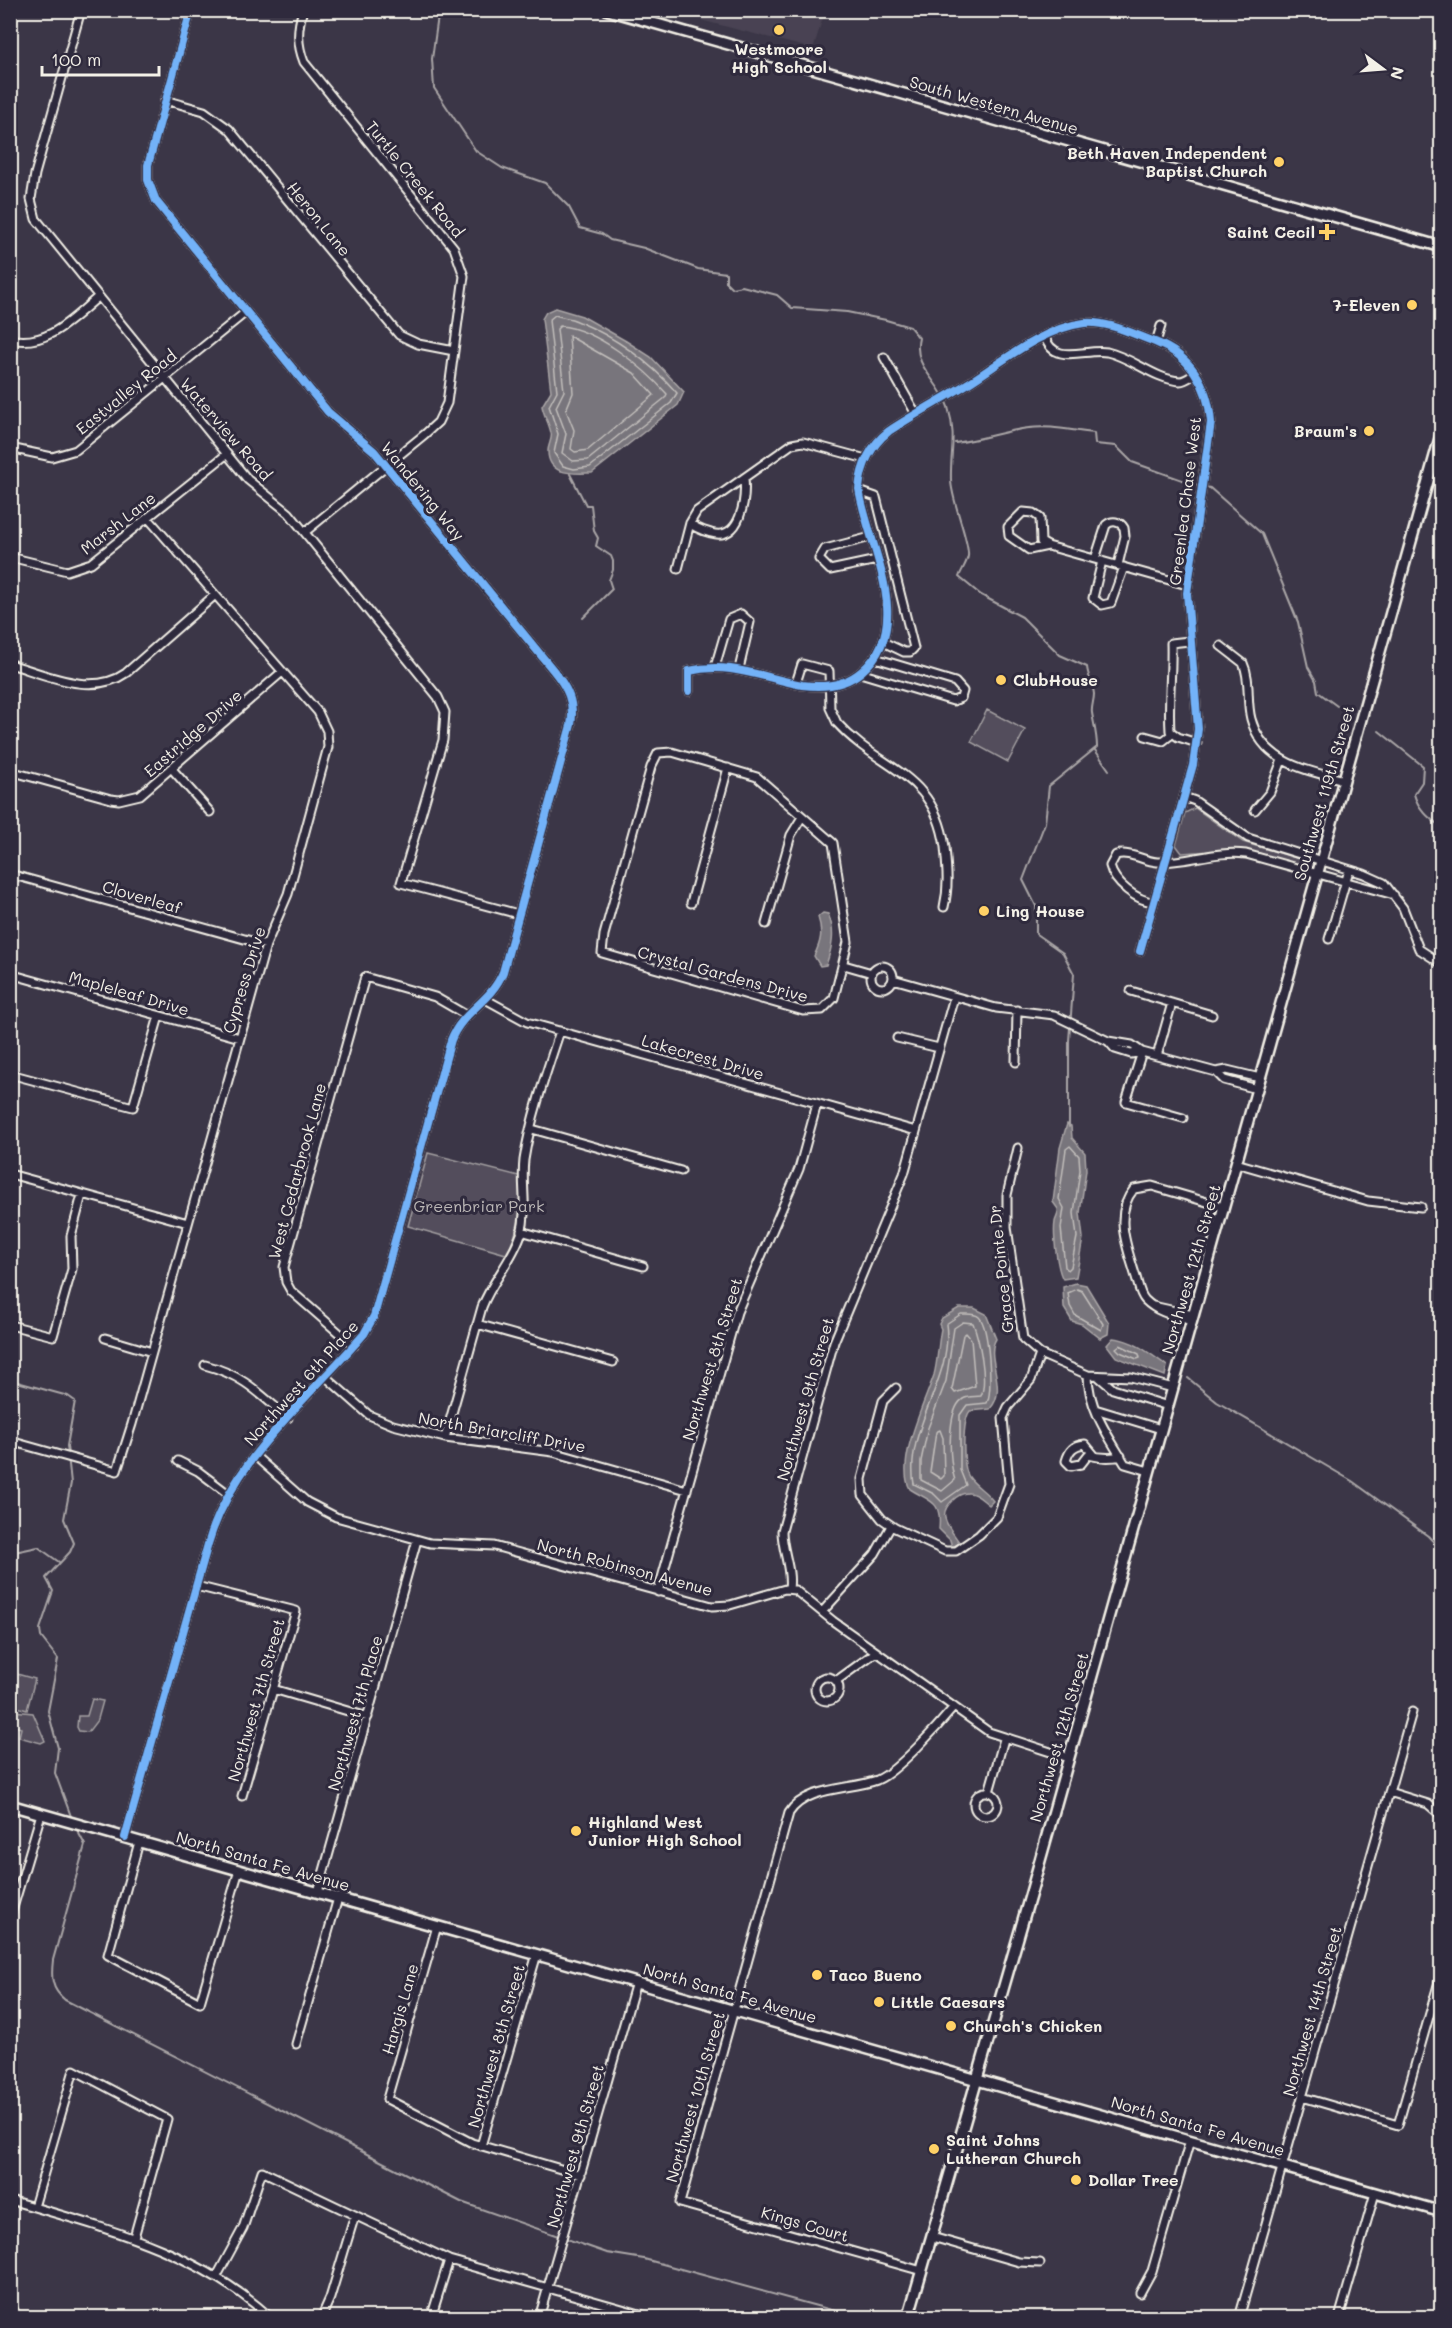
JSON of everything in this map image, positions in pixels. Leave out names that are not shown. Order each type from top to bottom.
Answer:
[{"type":"main road","name":"South Western Avenue","points":[[608,10],[1442,247]]},
{"type":"main road","name":"Southwest 119th Street","points":[[1236,1163],[1442,430]]},
{"type":"main road","name":"Northwest 12th Street","points":[[908,2318],[978,2079],[1236,1163]]},
{"type":"main road","name":"North Santa Fe Avenue","points":[[10,1805],[1442,2212]]},
{"type":"street","name":"Waterview Road","points":[[81,10],[35,174],[31,199],[36,219],[248,480],[282,507],[305,532],[434,689],[445,712],[443,740],[401,883],[518,914]]},
{"type":"street","name":"Wandering Way","points":[[190,10],[148,165],[150,188],[160,206],[328,412],[367,444],[386,466],[553,670],[571,698],[571,725],[507,955]]},
{"type":"street","name":"Turtle Creek Road","points":[[303,10],[298,42],[304,62],[311,74],[459,257],[464,276],[447,403],[441,416],[434,426],[305,532]]},
{"type":"street","name":"Heron Lane","points":[[165,100],[204,111],[229,129],[399,335],[411,342],[454,351]]},
{"type":"street","points":[[10,339],[32,341],[50,335],[98,297]]},
{"type":"street","name":"Eastvalley Road","points":[[10,448],[44,457],[69,453],[246,312]]},
{"type":"street","name":"Greenlea Chase West","points":[[866,459],[881,438],[935,402],[1045,337],[1086,323],[1117,328],[1156,342],[1169,348],[1196,373],[1206,392],[1211,422],[1187,585],[1197,743],[1140,951]]},
{"type":"street","points":[[1156,342],[1161,326]]},
{"type":"street","points":[[1045,337],[1049,346],[1060,352],[1076,356],[1098,351],[1109,353],[1138,363],[1153,373],[1177,380],[1185,380],[1196,373]]},
{"type":"street","points":[[884,357],[916,414]]},
{"type":"street","points":[[678,569],[690,523],[697,511],[792,444],[800,442],[866,459],[861,473],[859,491],[877,560],[888,616],[884,642],[875,658],[860,673],[830,686],[796,683],[739,669],[715,667],[689,671],[689,691]]},
{"type":"street","name":"Marsh Lane","points":[[10,557],[58,570],[74,570],[99,558],[227,454]]},
{"type":"street","points":[[690,523],[717,535],[726,535],[732,531],[743,500],[744,478]]},
{"type":"street","points":[[859,491],[876,497],[914,648],[910,652],[904,652],[884,642]]},
{"type":"street","points":[[1048,546],[1029,550],[1009,536],[1008,526],[1023,513],[1037,515],[1041,524],[1041,542],[1048,546],[1187,585]]},
{"type":"street","name":"Cypress Drive","points":[[10,1441],[117,1470],[266,945],[288,894],[328,747],[322,718],[148,518]]},
{"type":"street","points":[[1114,521],[1119,523],[1124,528],[1125,536],[1115,597],[1111,603],[1102,604],[1093,597],[1098,560],[1106,525],[1114,521]]},
{"type":"street","points":[[871,537],[825,549],[819,559],[830,570],[877,560]]},
{"type":"street","points":[[10,664],[82,684],[111,682],[126,673],[215,595]]},
{"type":"street","points":[[715,667],[729,619],[741,614],[750,622],[739,669]]},
{"type":"street","points":[[1172,734],[1168,693],[1172,670],[1171,643],[1189,641]]},
{"type":"street","points":[[1221,646],[1243,663],[1251,719],[1262,740],[1282,760],[1344,780]]},
{"type":"street","points":[[860,673],[948,700],[957,701],[961,698],[962,688],[955,682],[875,658]]},
{"type":"street","points":[[796,683],[802,664],[829,671],[830,708],[837,723],[916,785],[936,811],[943,835],[949,882],[944,907]]},
{"type":"street","name":"Eastridge Drive","points":[[10,771],[119,800],[140,795],[282,672]]},
{"type":"street","points":[[1145,736],[1163,741],[1172,734]]},
{"type":"street","points":[[1172,734],[1197,743]]},
{"type":"street","name":"Crystal Gardens Drive","points":[[672,752],[728,768],[751,774],[766,782],[802,818],[830,838],[836,852],[849,932],[844,965],[830,1004],[822,1010],[810,1012],[602,953],[604,935],[651,767],[658,753],[672,752]]},
{"type":"street","points":[[1255,810],[1270,792],[1282,760]]},
{"type":"street","points":[[691,903],[728,768]]},
{"type":"street","points":[[172,769],[210,812]]},
{"type":"street","points":[[1184,797],[1195,801],[1248,838],[1321,860],[1384,883],[1403,908],[1419,949],[1442,964]]},
{"type":"street","points":[[766,924],[791,835],[802,818]]},
{"type":"street","points":[[1154,902],[1136,897],[1114,876],[1110,862],[1119,853],[1148,860],[1165,861],[1241,853],[1394,895]]},
{"type":"street","points":[[1329,939],[1349,870]]},
{"type":"street","name":"Cloverleaf","points":[[10,874],[266,945]]},
{"type":"street","name":"Northwest 6th Place","points":[[125,1837],[213,1524],[227,1493],[255,1456],[354,1346],[374,1316],[451,1040],[466,1015],[487,1000],[499,982],[507,955]]},
{"type":"street","points":[[844,965],[872,973]]},
{"type":"street","points":[[883,966],[891,970],[893,979],[887,987],[881,988],[873,984],[872,973],[878,967],[883,966]]},
{"type":"street","name":"Mapleleaf Drive","points":[[10,974],[240,1038]]},
{"type":"street","name":"West Cedarbrook Lane","points":[[354,1346],[291,1291],[286,1282],[284,1266],[365,977],[435,997],[466,1015]]},
{"type":"street","points":[[893,979],[996,1008],[1054,1015],[1108,1041],[1115,1049],[1131,1054],[1142,1052],[1216,1072],[1227,1070],[1260,1078]]},
{"type":"street","points":[[1131,991],[1212,1015]]},
{"type":"street","name":"Northwest 9th Street","points":[[789,1588],[790,1580],[783,1550],[783,1531],[830,1353],[846,1308],[894,1200],[954,997]]},
{"type":"street","name":"Lakecrest Drive","points":[[487,1000],[518,1018],[560,1031],[916,1131]]},
{"type":"street","points":[[1157,1056],[1172,1003]]},
{"type":"street","points":[[1016,1062],[1017,1010]]},
{"type":"street","points":[[10,1074],[133,1107],[159,1016]]},
{"type":"street","points":[[445,1438],[486,1298],[509,1260],[521,1231],[525,1199],[524,1160],[560,1031]]},
{"type":"street","points":[[897,1038],[939,1048]]},
{"type":"street","points":[[1142,1052],[1135,1067],[1126,1102],[1183,1118]]},
{"type":"street","points":[[1216,1072],[1224,1080],[1257,1089]]},
{"type":"street","name":"Northwest 8th Street","points":[[658,1592],[739,1306],[798,1169],[817,1104]]},
{"type":"street","points":[[532,1129],[681,1171]]},
{"type":"street","name":"Grace Pointe Dr","points":[[1018,1148],[1007,1195],[1007,1227],[1023,1339],[1040,1354],[1088,1375],[1131,1377],[1173,1388]]},
{"type":"street","points":[[1236,1163],[1368,1201],[1421,1207]]},
{"type":"street","points":[[10,1174],[188,1223]]},
{"type":"street","points":[[1192,1318],[1153,1306],[1142,1296],[1124,1238],[1122,1223],[1134,1189],[1152,1186],[1224,1206]]},
{"type":"street","points":[[10,1325],[53,1336],[72,1269],[71,1236],[82,1195]]},
{"type":"street","points":[[521,1231],[643,1266]]},
{"type":"street","points":[[477,1324],[613,1362]]},
{"type":"street","points":[[105,1338],[152,1352]]},
{"type":"street","points":[[896,1388],[884,1401],[861,1487],[868,1502],[891,1526],[945,1551],[956,1551],[991,1526],[997,1517],[1009,1484],[1004,1418],[1008,1407],[1031,1380],[1040,1354]]},
{"type":"street","points":[[205,1365],[243,1380],[260,1391],[288,1418]]},
{"type":"street","points":[[1088,1375],[1088,1388],[1095,1409],[1125,1464],[1149,1471]]},
{"type":"street","points":[[1098,1376],[1113,1389],[1168,1406]]},
{"type":"street","name":"North Briarcliff Drive","points":[[326,1377],[374,1418],[445,1438],[553,1452],[687,1490]]},
{"type":"street","points":[[1095,1409],[1161,1429]]},
{"type":"street","name":"North Robinson Avenue","points":[[255,1456],[315,1508],[336,1518],[417,1540],[448,1545],[494,1546],[658,1592],[719,1606],[789,1588]]},
{"type":"street","points":[[1095,1456],[1107,1459],[1120,1456]]},
{"type":"street","points":[[178,1461],[198,1471],[227,1493]]},
{"type":"street","points":[[822,1612],[875,1554],[891,1526]]},
{"type":"street","name":"Northwest 7th Place","points":[[318,1892],[417,1540]]},
{"type":"street","name":"Northwest 7th Street","points":[[196,1586],[296,1611],[242,1796]]},
{"type":"street","points":[[789,1588],[989,1732],[1004,1739],[1069,1758]]},
{"type":"street","points":[[836,1682],[876,1652]]},
{"type":"street","points":[[273,1689],[368,1717]]},
{"type":"street","name":"Northwest 10th Street","points":[[680,2203],[787,1817],[792,1809],[807,1797],[884,1777],[954,1707]]},
{"type":"street","name":"Northwest 14th Street","points":[[1239,2318],[1412,1712]]},
{"type":"street","points":[[989,1792],[1004,1739]]},
{"type":"street","points":[[1389,1792],[1428,1804],[1442,1816]]},
{"type":"street","points":[[10,1918],[41,1814]]},
{"type":"street","points":[[140,1842],[108,1955],[200,2003],[239,1870]]},
{"type":"street","points":[[296,2044],[338,1898]]},
{"type":"street","name":"Hargis Lane","points":[[438,1926],[387,2099],[482,2146]]},
{"type":"street","name":"Northwest 8th Street","points":[[482,2146],[537,1954]]},
{"type":"street","points":[[1302,2097],[1398,2125],[1442,1971]]},
{"type":"street","name":"Northwest 9th Street","points":[[539,2318],[636,1982]]},
{"type":"street","points":[[34,2207],[74,2070],[167,2119],[134,2236]]},
{"type":"street","points":[[1140,2293],[1152,2271],[1190,2140]]},
{"type":"street","points":[[482,2146],[581,2175]]},
{"type":"street","points":[[217,2276],[243,2228],[262,2171],[449,2260],[649,2317]]},
{"type":"street","points":[[1339,2318],[1375,2193]]},
{"type":"street","points":[[10,2200],[134,2236],[170,2251],[217,2276],[271,2318]]},
{"type":"street","name":"Kings Court","points":[[680,2203],[922,2271]]},
{"type":"street","points":[[321,2318],[330,2298],[355,2215]]},
{"type":"street","points":[[932,2237],[1019,2262],[1040,2263]]},
{"type":"street","points":[[432,2318],[449,2260]]},
{"type":"street","points":[[10,2303],[18,2318]]},
{"type":"street","points":[[1439,2318],[1442,2308]]},
{"type":"street","points":[[26,2318],[34,2318]]},
{"type":"shaded area","name":"Westmoore High School","points":[[825,10],[813,49],[666,11]]},
{"type":"green space","points":[[987,710],[1025,730],[1008,762],[971,742]]},
{"type":"green space","points":[[1195,808],[1243,842],[1306,861],[1308,864],[1305,867],[1241,849],[1182,853],[1176,845],[1185,813]]},
{"type":"green space","name":"Greenbriar Park","points":[[428,1153],[519,1176],[519,1216],[515,1235],[506,1254],[408,1226]]},
{"type":"green space","points":[[17,1674],[35,1679],[27,1710],[11,1705]]},
{"type":"green space","points":[[92,1699],[103,1701],[98,1719],[88,1732],[79,1731],[78,1716],[87,1716]]},
{"type":"green space","points":[[13,1711],[33,1713],[45,1741],[41,1743],[19,1737],[21,1728],[11,1725]]},
{"type":"water","points":[[555,308],[582,316],[651,357],[684,392],[678,405],[592,473],[564,472],[552,465],[549,459],[548,449],[551,435],[542,406],[551,391],[542,319],[546,312]]},
{"type":"water","points":[[823,913],[828,914],[832,927],[832,940],[826,965],[820,966],[814,956],[820,937],[818,917]]},
{"type":"water","points":[[1067,1124],[1071,1126],[1072,1138],[1085,1153],[1086,1170],[1080,1213],[1083,1238],[1076,1277],[1063,1279],[1055,1243],[1055,1222],[1058,1209],[1053,1202],[1060,1148]]},
{"type":"water","points":[[1076,1283],[1086,1285],[1109,1323],[1108,1334],[1100,1338],[1082,1324],[1072,1321],[1064,1308],[1063,1287]]},
{"type":"water","points":[[959,1308],[974,1308],[986,1314],[996,1339],[993,1355],[997,1392],[990,1409],[970,1411],[965,1424],[964,1444],[965,1463],[969,1477],[993,1501],[989,1505],[972,1493],[965,1493],[948,1505],[945,1518],[960,1543],[952,1547],[950,1540],[939,1529],[939,1512],[936,1507],[910,1489],[906,1477],[906,1464],[913,1432],[934,1375],[941,1329],[939,1324],[942,1318]]},
{"type":"water","points":[[1113,1338],[1142,1348],[1155,1357],[1167,1366],[1165,1376],[1116,1357],[1107,1345]]},
{"type":"waterway","points":[[443,10],[438,16],[432,59],[434,88],[476,151],[502,168],[545,183],[569,207],[580,228],[602,234],[610,240],[644,248],[698,269],[726,273],[726,282],[732,288],[742,286],[777,295],[792,308],[847,312],[886,320],[910,327],[919,338],[919,357],[944,398],[951,417],[952,488],[968,550],[968,556],[959,577],[981,595],[1022,617],[1060,655],[1087,667],[1093,690],[1092,711],[1097,747],[1049,786],[1045,823],[1023,880],[1036,906],[1036,934],[1063,953],[1074,974],[1069,1041],[1069,1127]]},
{"type":"waterway","points":[[955,443],[1037,427],[1094,433],[1095,444],[1116,446],[1132,462],[1199,486]]},
{"type":"waterway","points":[[570,474],[586,505],[591,505],[594,531],[598,538],[596,546],[611,556],[613,561],[613,570],[609,580],[612,589],[583,618]]},
{"type":"waterway","points":[[1205,487],[1210,488],[1262,534],[1298,622],[1308,667],[1316,681],[1318,692],[1337,706]]},
{"type":"waterway","points":[[1379,731],[1423,766],[1422,782],[1414,794],[1425,813],[1442,827]]},
{"type":"waterway","points":[[1095,750],[1109,770]]},
{"type":"waterway","points":[[1188,1378],[1217,1402],[1352,1481],[1428,1536],[1442,1551]]},
{"type":"waterway","points":[[10,1380],[68,1396],[75,1401],[67,1446],[71,1483],[64,1519],[74,1543],[70,1552],[46,1578],[53,1591],[40,1629],[41,1637],[58,1659],[48,1711],[58,1748],[55,1773],[72,1819]]},
{"type":"waterway","points":[[10,1553],[38,1547],[59,1562]]},
{"type":"waterway","points":[[75,1826],[85,1845],[52,1966],[55,1987],[65,2000],[461,2202],[607,2253],[644,2259],[861,2318]]},
{"type":"cycle path","points":[[125,1837],[208,1544],[220,1513],[235,1484],[253,1457],[364,1334],[374,1316],[451,1040],[462,1021],[491,991],[503,972],[572,717],[569,695],[553,670],[374,451],[328,412],[156,201],[148,180],[148,165],[191,10]]},
{"type":"cycle path","points":[[689,691],[689,671],[704,668],[732,669],[802,685],[834,685],[849,680],[862,671],[878,652],[886,631],[887,608],[884,584],[859,489],[868,457],[889,431],[1023,347],[1069,326],[1084,323],[1102,324],[1168,348],[1179,355],[1195,373],[1206,396],[1211,422],[1187,593],[1198,729],[1193,765],[1140,951]]},
{"type":"place","name":"Westmoore High School","points":[[779,30]]},
{"type":"place","name":"Beth Haven Independent Baptist Church","points":[[1279,162]]},
{"type":"place","name":"Saint Cecil","points":[[1327,232]]},
{"type":"place","name":"7-Eleven","points":[[1412,305]]},
{"type":"place","name":"Braum's","points":[[1369,431]]},
{"type":"place","name":"ClubHouse","points":[[1001,680]]},
{"type":"place","name":"Ling House","points":[[984,911]]},
{"type":"place","name":"Highland West Junior High School","points":[[576,1831]]},
{"type":"place","name":"Taco Bueno","points":[[817,1975]]},
{"type":"place","name":"Little Caesars","points":[[879,2002]]},
{"type":"place","name":"Church's Chicken","points":[[951,2026]]},
{"type":"place","name":"Saint Johns Lutheran Church","points":[[934,2149]]},
{"type":"place","name":"Dollar Tree","points":[[1076,2180]]}]
